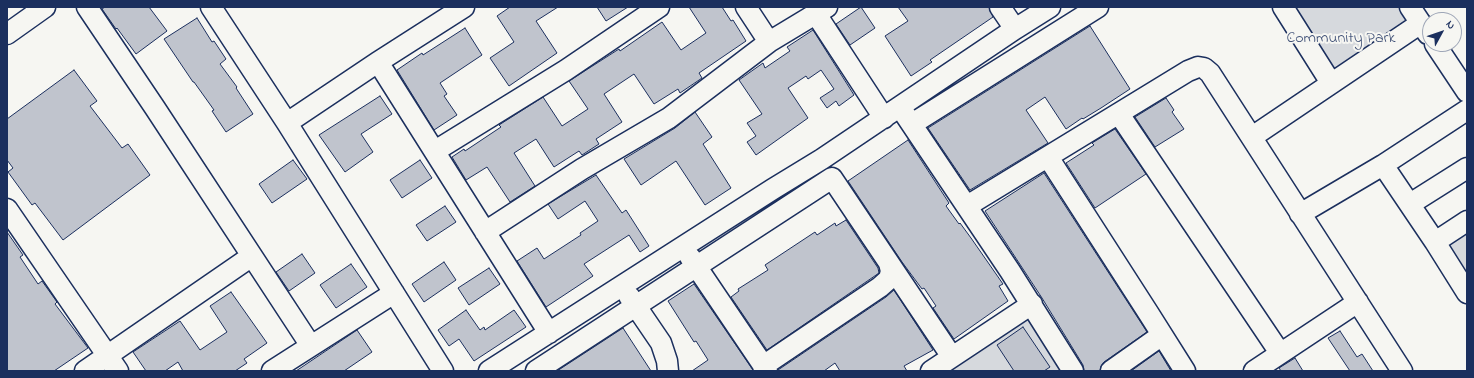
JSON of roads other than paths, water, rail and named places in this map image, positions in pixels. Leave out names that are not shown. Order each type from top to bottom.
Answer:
[{"type":"street","points":[[7,34],[45,7]]},
{"type":"street","points":[[87,7],[311,346]]},
{"type":"street","points":[[211,7],[287,123],[443,371]]},
{"type":"street","points":[[287,123],[464,7]]},
{"type":"street","points":[[435,151],[566,70],[659,7]]},
{"type":"street","points":[[746,7],[769,42]]},
{"type":"street","points":[[1000,7],[1015,29]]},
{"type":"street","points":[[489,371],[684,248],[892,113],[1015,29],[1050,7]]},
{"type":"street","points":[[912,124],[1098,7]]},
{"type":"street","points":[[1283,7],[1331,83]]},
{"type":"street","points":[[485,232],[582,169],[669,118],[769,42],[822,10],[892,113],[912,124],[1032,304],[1073,371]]},
{"type":"street","points":[[1252,137],[1420,22]]},
{"type":"street","points":[[1440,52],[1467,92]]},
{"type":"street","points":[[378,62],[549,333]]},
{"type":"street","points":[[966,206],[1188,71],[1204,68],[1210,73],[1252,137],[1402,371]]},
{"type":"street","points":[[1300,214],[1383,165],[1467,110]]},
{"type":"street","points":[[1119,114],[1280,353]]},
{"type":"street","points":[[1048,157],[1185,371]]},
{"type":"street","points":[[1383,165],[1435,242],[1467,293]]},
{"type":"street","points":[[1410,204],[1467,168]]},
{"type":"street","points":[[536,371],[832,178],[952,357]]},
{"type":"street","points":[[7,209],[113,363]]},
{"type":"street","points":[[1435,242],[1467,221]]},
{"type":"street","points":[[684,248],[765,368],[880,287],[889,279],[891,271],[889,263]]},
{"type":"street","points":[[85,371],[113,363],[252,256]]},
{"type":"street","points":[[624,285],[636,307],[661,343],[667,361],[668,371]]},
{"type":"street","points":[[272,371],[394,293]]},
{"type":"street","points":[[1254,371],[1358,302]]},
{"type":"street","points":[[931,371],[1032,304]]},
{"type":"street","points":[[1111,371],[1162,335]]},
{"type":"park label","name":"Community Park","points":[[1341,39]]}]
